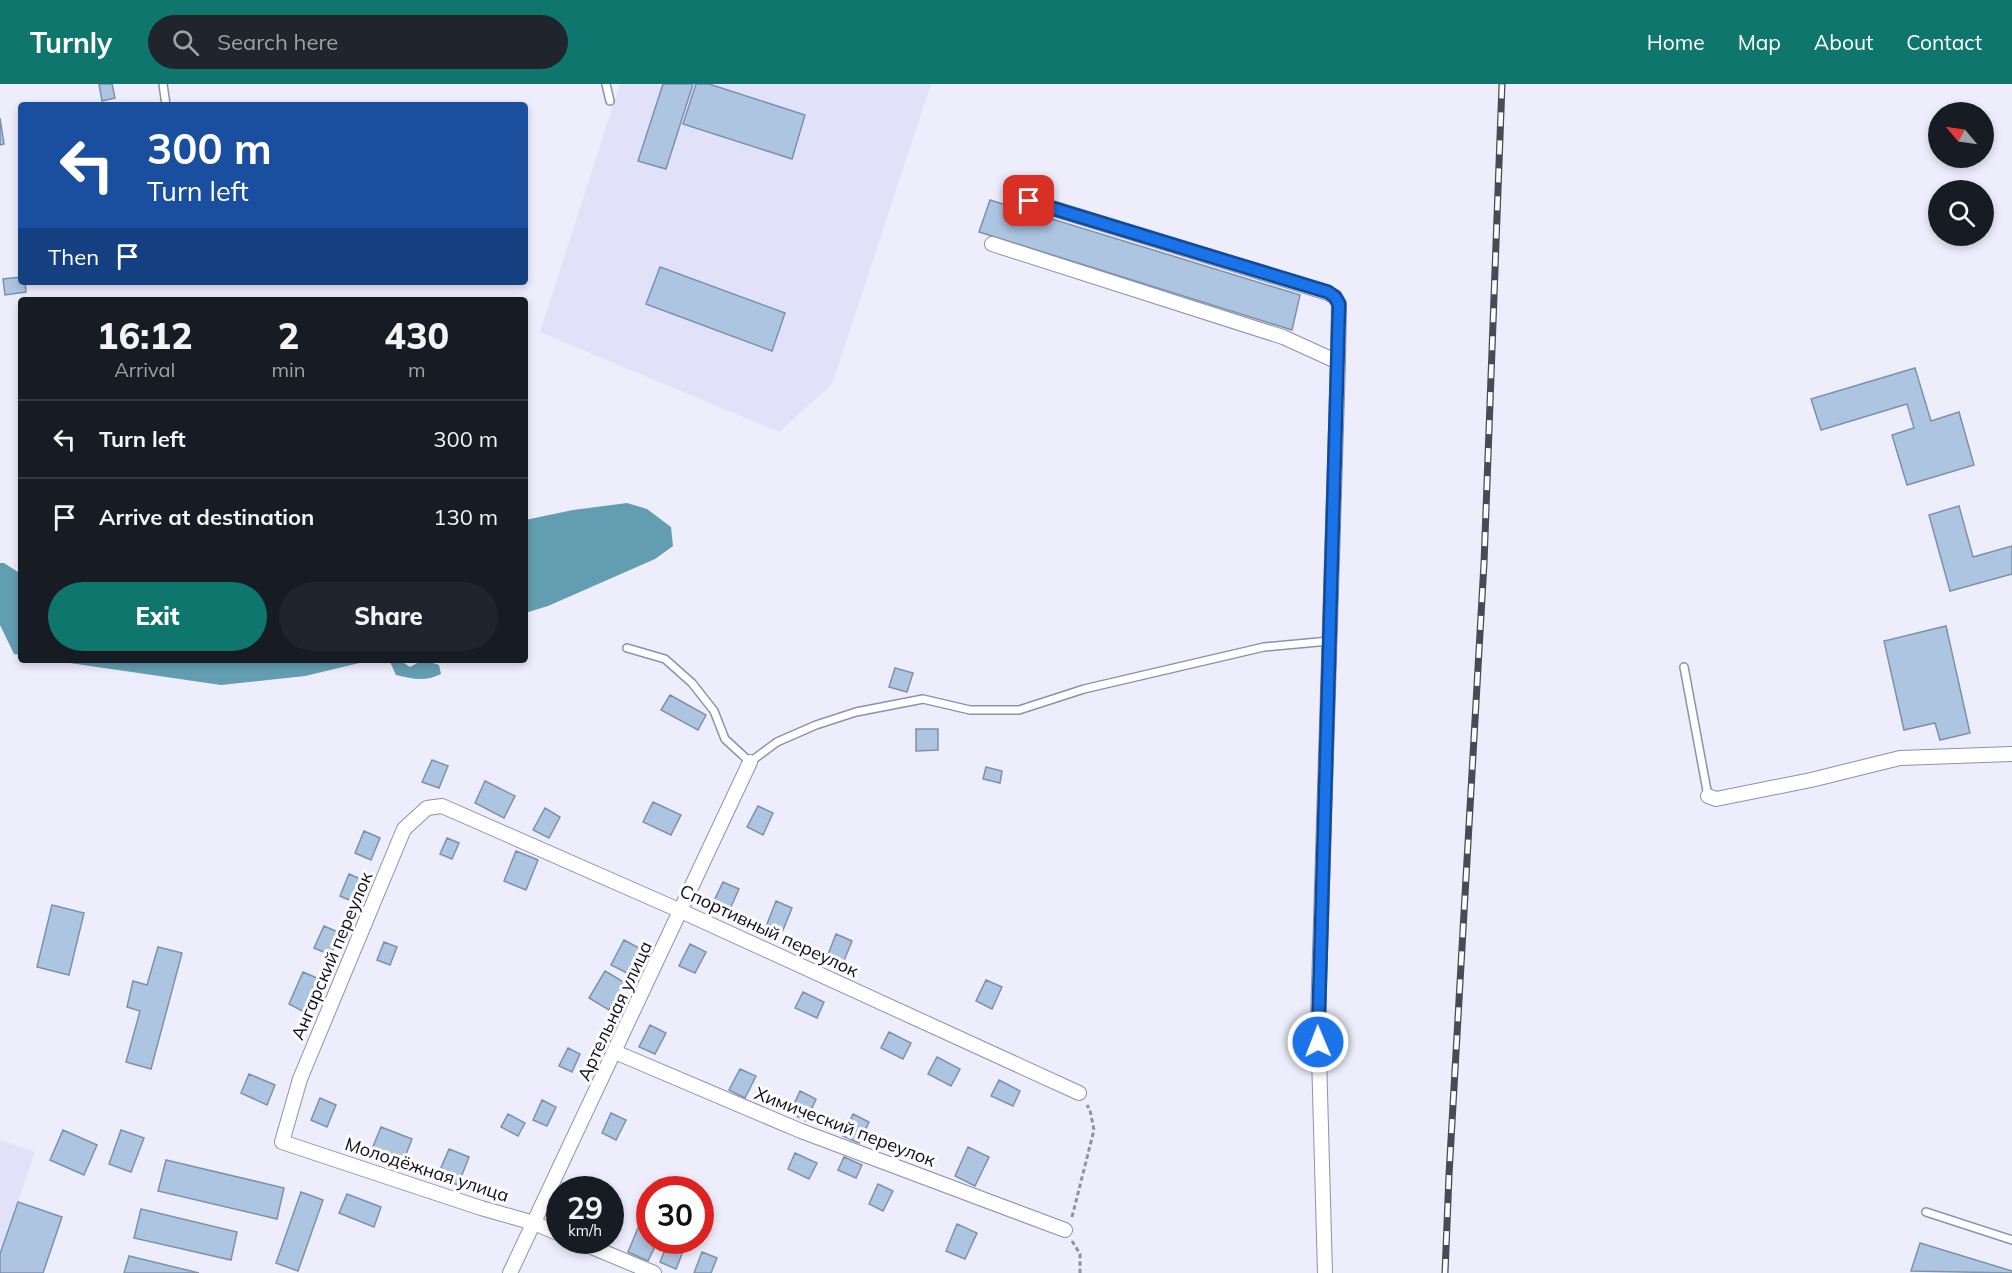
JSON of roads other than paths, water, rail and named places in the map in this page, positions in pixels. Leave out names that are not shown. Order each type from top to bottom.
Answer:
[{"type":"street","points":[[1029,201],[1328,292],[1339,304],[1318,1018],[1325,1273]]},
{"type":"street","points":[[992,244],[1283,337],[1338,362]]},
{"type":"street","points":[[1708,796],[1716,799],[1811,780],[1900,758],[2012,754]]},
{"type":"street","name":"Артельная улица","points":[[510,1273],[750,762]]},
{"type":"street","name":"Спортивный переулок","points":[[442,806],[681,911],[1079,1093]]},
{"type":"street","name":"Ангарский переулок","points":[[282,1142],[300,1079],[404,829],[427,808],[442,806]]},
{"type":"street","name":"Химический переулок","points":[[615,1052],[801,1131],[1065,1230]]},
{"type":"street","name":"Молодёжная улица","points":[[282,1142],[546,1228]]},
{"type":"street","points":[[609,1254],[654,1273]]},
{"type":"lane","points":[[163,84],[166,102]]},
{"type":"lane","points":[[606,84],[610,100]]},
{"type":"lane","points":[[627,648],[664,659],[685,677],[714,711],[725,739],[750,762],[777,742],[816,725],[856,712],[923,699],[970,710],[1019,710],[1084,689],[1263,647],[1329,641]]},
{"type":"lane","points":[[1684,667],[1708,796]]},
{"type":"lane","points":[[1926,1212],[2012,1240]]},
{"type":"railway","points":[[1445,1273],[1484,563],[1502,84]]}]
